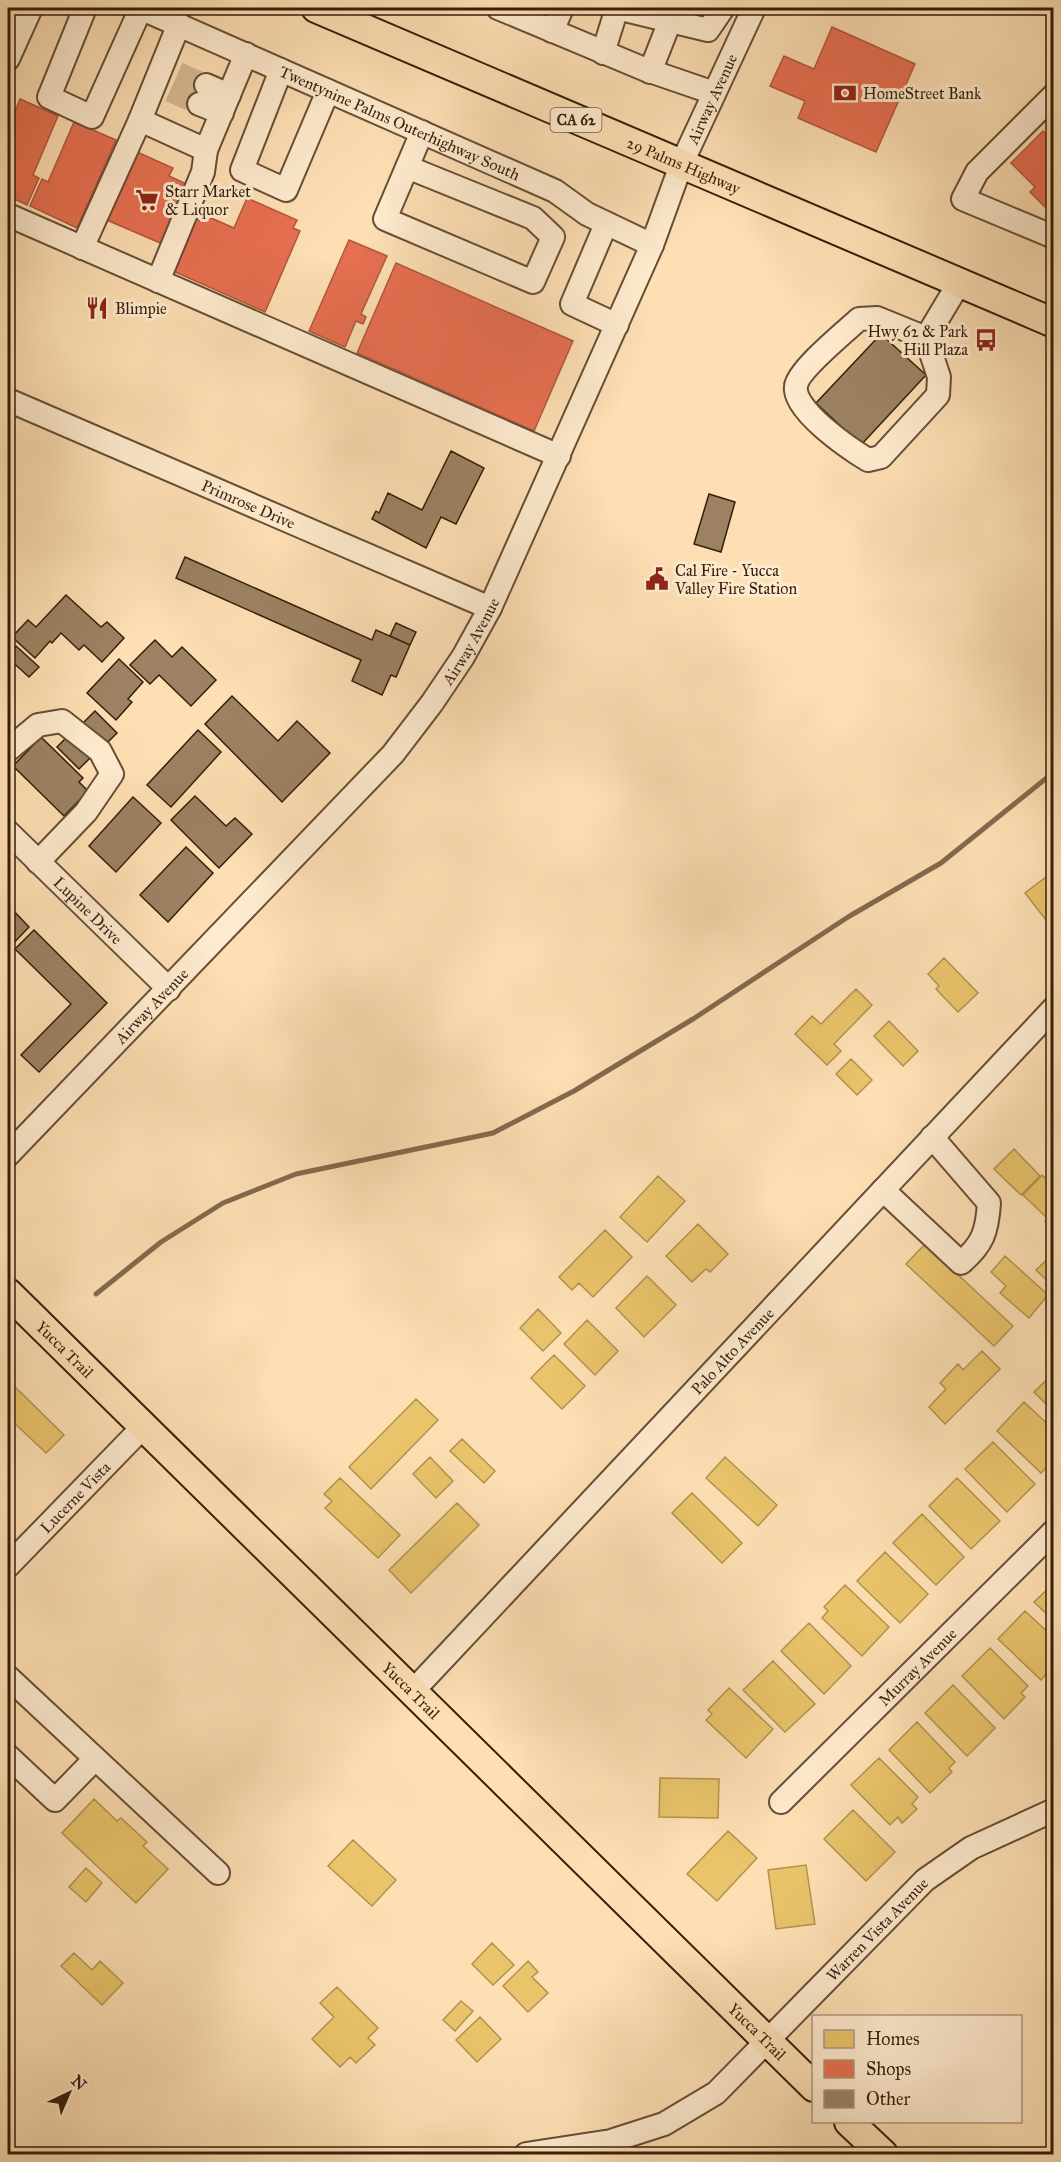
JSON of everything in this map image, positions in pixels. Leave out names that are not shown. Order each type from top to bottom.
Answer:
[{"type":"main road","name":"29 Palms Highway","points":[[316,8],[1053,323]]},
{"type":"main road","name":"Yucca Trail","points":[[8,1293],[812,2086]]},
{"type":"main road","points":[[851,2123],[883,2154]]},
{"type":"street","points":[[8,59],[31,8]]},
{"type":"street","points":[[85,8],[49,97],[92,117],[141,8]]},
{"type":"street","name":"Twentynine Palms Outerhighway South","points":[[141,8],[555,191],[587,214],[652,245]]},
{"type":"street","points":[[552,31],[562,8]]},
{"type":"street","points":[[603,53],[617,8],[708,30],[723,8]]},
{"type":"street","name":"Airway Avenue","points":[[8,1155],[393,754],[463,657],[490,608],[559,456],[652,245],[681,165],[754,8]]},
{"type":"street","points":[[504,9],[650,72],[714,93]]},
{"type":"street","points":[[650,72],[670,21]]},
{"type":"street","points":[[82,248],[140,120],[166,79],[179,24]]},
{"type":"street","points":[[158,281],[203,172],[206,150],[246,54]]},
{"type":"street","points":[[280,70],[242,170],[286,190],[328,91]]},
{"type":"street","points":[[202,94],[225,104]]},
{"type":"street","points":[[1053,95],[977,172],[963,199],[1053,237]]},
{"type":"street","points":[[140,120],[206,150]]},
{"type":"street","points":[[407,166],[533,218],[542,226],[553,237],[533,282],[385,219],[407,166],[422,132]]},
{"type":"street","points":[[456,186],[469,153]]},
{"type":"street","points":[[542,226],[571,202]]},
{"type":"street","points":[[8,216],[559,456]]},
{"type":"street","points":[[606,224],[572,304],[617,325]]},
{"type":"street","points":[[926,338],[876,318],[859,319],[809,366],[795,384],[796,396],[803,407],[846,447],[868,460],[881,457],[938,395],[939,377],[926,338],[959,283]]},
{"type":"street","name":"Primrose Drive","points":[[8,400],[490,608]]},
{"type":"street","points":[[8,750],[38,726],[62,721],[100,751],[112,774],[86,812],[38,862]]},
{"type":"street","name":"Lupine Drive","points":[[8,832],[169,989]]},
{"type":"street","name":"Palo Alto Avenue","points":[[411,1692],[1053,1008]]},
{"type":"street","points":[[883,1190],[961,1263],[973,1253],[986,1233],[989,1203],[932,1137]]},
{"type":"street","name":"Lucerne Vista","points":[[8,1566],[143,1427]]},
{"type":"street","name":"Murray Avenue","points":[[781,1802],[1053,1531]]},
{"type":"street","points":[[8,1677],[218,1873]]},
{"type":"street","points":[[8,1756],[55,1800],[95,1759]]},
{"type":"street","name":"Warren Vista Avenue","points":[[526,2154],[611,2141],[664,2124],[716,2094],[925,1880],[971,1848],[1053,1810]]},
{"type":"building: Homes","points":[[1054,871],[1054,915],[1046,920],[1025,893]]},
{"type":"building: Homes","points":[[944,958],[978,993],[958,1012],[936,989],[939,986],[928,974]]},
{"type":"building: Homes","points":[[856,989],[872,1005],[834,1044],[841,1051],[827,1065],[795,1034],[812,1016],[821,1024]]},
{"type":"building: Homes","points":[[889,1021],[918,1051],[903,1066],[874,1036]]},
{"type":"building: Homes","points":[[851,1059],[872,1080],[857,1095],[836,1074]]},
{"type":"building: Homes","points":[[1014,1149],[1040,1176],[1021,1195],[994,1169]]},
{"type":"building: Homes","points":[[1042,1175],[1054,1186],[1054,1211],[1047,1218],[1023,1195]]},
{"type":"building: Homes","points":[[658,1176],[685,1201],[647,1242],[620,1217]]},
{"type":"building: Homes","points":[[1054,1213],[1054,1230],[1045,1221]]},
{"type":"building: Homes","points":[[698,1224],[728,1254],[710,1272],[706,1269],[692,1282],[666,1256]]},
{"type":"building: Homes","points":[[605,1230],[632,1257],[593,1297],[579,1283],[572,1290],[559,1277]]},
{"type":"building: Homes","points":[[925,1244],[1013,1326],[994,1346],[906,1264]]},
{"type":"building: Homes","points":[[1052,1255],[1054,1257],[1054,1287],[1036,1270]]},
{"type":"building: Homes","points":[[1005,1256],[1048,1295],[1029,1318],[1000,1293],[1006,1286],[991,1272]]},
{"type":"building: Homes","points":[[647,1276],[676,1305],[644,1337],[616,1308]]},
{"type":"building: Homes","points":[[538,1309],[561,1333],[543,1351],[520,1328]]},
{"type":"building: Homes","points":[[587,1320],[618,1351],[595,1375],[564,1344]]},
{"type":"building: Homes","points":[[982,1351],[1000,1369],[945,1424],[929,1407],[946,1389],[940,1383],[958,1364],[963,1370]]},
{"type":"building: Homes","points":[[554,1355],[585,1386],[562,1409],[531,1378]]},
{"type":"building: Homes","points":[[1054,1373],[1054,1412],[1034,1392]]},
{"type":"building: Homes","points":[[8,1380],[64,1435],[46,1453],[8,1417]]},
{"type":"building: Homes","points":[[416,1399],[438,1420],[371,1489],[349,1467]]},
{"type":"building: Homes","points":[[1024,1402],[1054,1430],[1054,1460],[1041,1473],[997,1431]]},
{"type":"building: Homes","points":[[462,1439],[495,1471],[484,1483],[450,1451]]},
{"type":"building: Homes","points":[[993,1442],[1035,1484],[1007,1512],[965,1469]]},
{"type":"building: Homes","points":[[430,1457],[453,1481],[436,1498],[413,1474]]},
{"type":"building: Homes","points":[[725,1457],[777,1505],[758,1526],[706,1478]]},
{"type":"building: Homes","points":[[340,1478],[400,1535],[378,1558],[325,1508],[332,1501],[324,1494]]},
{"type":"building: Homes","points":[[957,1478],[1000,1521],[971,1549],[929,1506]]},
{"type":"building: Homes","points":[[692,1493],[742,1543],[722,1563],[672,1513]]},
{"type":"building: Homes","points":[[457,1503],[479,1525],[411,1593],[389,1570]]},
{"type":"building: Homes","points":[[922,1514],[964,1557],[936,1585],[893,1543]]},
{"type":"building: Homes","points":[[885,1552],[928,1594],[900,1623],[857,1581]]},
{"type":"building: Homes","points":[[1054,1583],[1054,1621],[1034,1602]]},
{"type":"building: Homes","points":[[845,1585],[889,1627],[862,1656],[822,1618],[828,1611],[824,1607]]},
{"type":"building: Homes","points":[[1025,1611],[1054,1638],[1054,1666],[1041,1680],[998,1639]]},
{"type":"building: Homes","points":[[809,1623],[851,1666],[824,1694],[781,1651]]},
{"type":"building: Homes","points":[[990,1648],[1028,1686],[1021,1693],[1025,1697],[1004,1719],[962,1676]]},
{"type":"building: Homes","points":[[773,1661],[815,1704],[785,1732],[743,1690]]},
{"type":"building: Homes","points":[[953,1685],[995,1728],[967,1756],[925,1713]]},
{"type":"building: Homes","points":[[729,1688],[773,1729],[746,1758],[706,1720],[712,1714],[708,1710]]},
{"type":"building: Homes","points":[[917,1722],[955,1762],[949,1768],[952,1772],[930,1793],[889,1750]]},
{"type":"building: Homes","points":[[879,1758],[918,1797],[912,1804],[917,1809],[902,1823],[898,1817],[890,1825],[851,1785]]},
{"type":"building: Homes","points":[[660,1778],[719,1779],[718,1818],[659,1817]]},
{"type":"building: Homes","points":[[94,1799],[117,1821],[121,1818],[147,1842],[143,1846],[168,1869],[136,1903],[62,1833]]},
{"type":"building: Homes","points":[[853,1810],[895,1852],[866,1881],[824,1839]]},
{"type":"building: Homes","points":[[728,1831],[757,1858],[717,1901],[687,1874]]},
{"type":"building: Homes","points":[[353,1840],[396,1880],[372,1906],[328,1866]]},
{"type":"building: Homes","points":[[806,1865],[815,1924],[776,1929],[768,1870]]},
{"type":"building: Homes","points":[[86,1868],[102,1883],[86,1902],[69,1887]]},
{"type":"building: Homes","points":[[492,1943],[514,1965],[493,1985],[472,1964]]},
{"type":"building: Homes","points":[[74,1953],[92,1970],[100,1961],[123,1983],[102,2005],[61,1966]]},
{"type":"building: Homes","points":[[528,1961],[538,1972],[532,1977],[548,1993],[528,2012],[503,1986]]},
{"type":"building: Homes","points":[[337,1987],[378,2028],[368,2038],[375,2045],[356,2063],[350,2057],[340,2067],[312,2039],[334,2017],[320,2003]]},
{"type":"building: Homes","points":[[461,2001],[473,2011],[455,2031],[443,2020]]},
{"type":"building: Homes","points":[[480,2017],[501,2039],[477,2062],[456,2040]]},
{"type":"building: Shops","points":[[685,8],[718,8],[716,11],[703,15]]},
{"type":"building: Shops","name":"HomeStreet Bank","points":[[832,27],[915,64],[876,152],[798,118],[805,101],[770,86],[784,56],[814,69]]},
{"type":"building: Shops","points":[[8,86],[15,89],[8,106]]},
{"type":"building: Shops","points":[[20,99],[58,116],[33,175],[39,178],[27,205],[8,196],[8,130]]},
{"type":"building: Shops","points":[[74,122],[116,140],[77,228],[30,206],[42,179],[48,182]]},
{"type":"building: Shops","points":[[1043,131],[1050,138],[1054,135],[1054,210],[1051,213],[1030,192],[1035,187],[1011,163]]},
{"type":"building: Shops","points":[[137,152],[173,168],[169,176],[193,187],[167,246],[107,220]]},
{"type":"building: Shops","points":[[247,198],[297,220],[293,228],[300,231],[265,312],[171,270],[194,218],[200,221],[202,214],[234,228]]},
{"type":"building: Shops","points":[[349,240],[387,256],[361,314],[366,317],[363,324],[356,321],[345,347],[309,331]]},
{"type":"building: Shops","points":[[396,263],[573,341],[534,431],[357,353]]},
{"type":"building: Other","points":[[881,334],[926,375],[861,445],[816,403]]},
{"type":"building: Other","points":[[451,451],[484,468],[456,524],[441,517],[426,548],[372,519],[376,511],[379,513],[388,493],[422,510]]},
{"type":"building: Other","points":[[709,494],[735,502],[721,552],[694,544]]},
{"type":"building: Other","points":[[185,557],[372,640],[376,630],[410,645],[396,677],[391,675],[382,695],[352,681],[361,660],[176,578]]},
{"type":"building: Other","points":[[66,595],[101,627],[107,622],[124,638],[102,662],[84,645],[79,650],[61,633],[52,643],[50,641],[35,658],[12,637],[28,620],[36,627]]},
{"type":"building: Other","points":[[396,623],[416,632],[410,645],[390,636]]},
{"type":"building: Other","points":[[155,640],[172,657],[182,647],[216,680],[191,706],[159,675],[150,684],[130,665]]},
{"type":"building: Other","points":[[16,646],[39,667],[29,677],[8,658]]},
{"type":"building: Other","points":[[119,659],[143,682],[128,699],[132,702],[116,720],[87,693]]},
{"type":"building: Other","points":[[232,696],[278,741],[297,721],[330,753],[282,802],[205,724]]},
{"type":"building: Other","points":[[95,711],[117,733],[105,745],[83,723]]},
{"type":"building: Other","points":[[198,730],[221,752],[171,807],[147,785]]},
{"type":"building: Other","points":[[69,735],[91,757],[79,769],[57,747]]},
{"type":"building: Other","points":[[41,737],[83,778],[79,782],[88,791],[64,816],[13,766]]},
{"type":"building: Other","points":[[195,796],[226,826],[235,818],[252,834],[219,868],[171,820]]},
{"type":"building: Other","points":[[133,797],[161,823],[116,872],[89,846]]},
{"type":"building: Other","points":[[186,847],[213,873],[168,922],[140,895]]},
{"type":"building: Other","points":[[11,908],[29,927],[8,949],[8,911]]},
{"type":"building: Other","points":[[34,930],[107,1003],[39,1072],[21,1055],[71,1004],[15,949]]},
{"type":"waterway","points":[[96,1294],[161,1242],[223,1203],[296,1174],[493,1133],[574,1091],[693,1019],[848,917],[941,863],[1054,772]]},
{"type":"tunnel","points":[[178,73],[206,85]]},
{"type":"tunnel","points":[[170,91],[199,104]]},
{"type":"place","name":"HomeStreet Bank","points":[[845,93]]},
{"type":"place","name":"Starr Market & Liquor","points":[[147,200]]},
{"type":"place","name":"Blimpie","points":[[97,308]]},
{"type":"place","name":"Hwy 62 & Park Hill Plaza","points":[[986,340]]},
{"type":"place","name":"Cal Fire - Yucca Valley Fire Station","points":[[657,579]]}]
